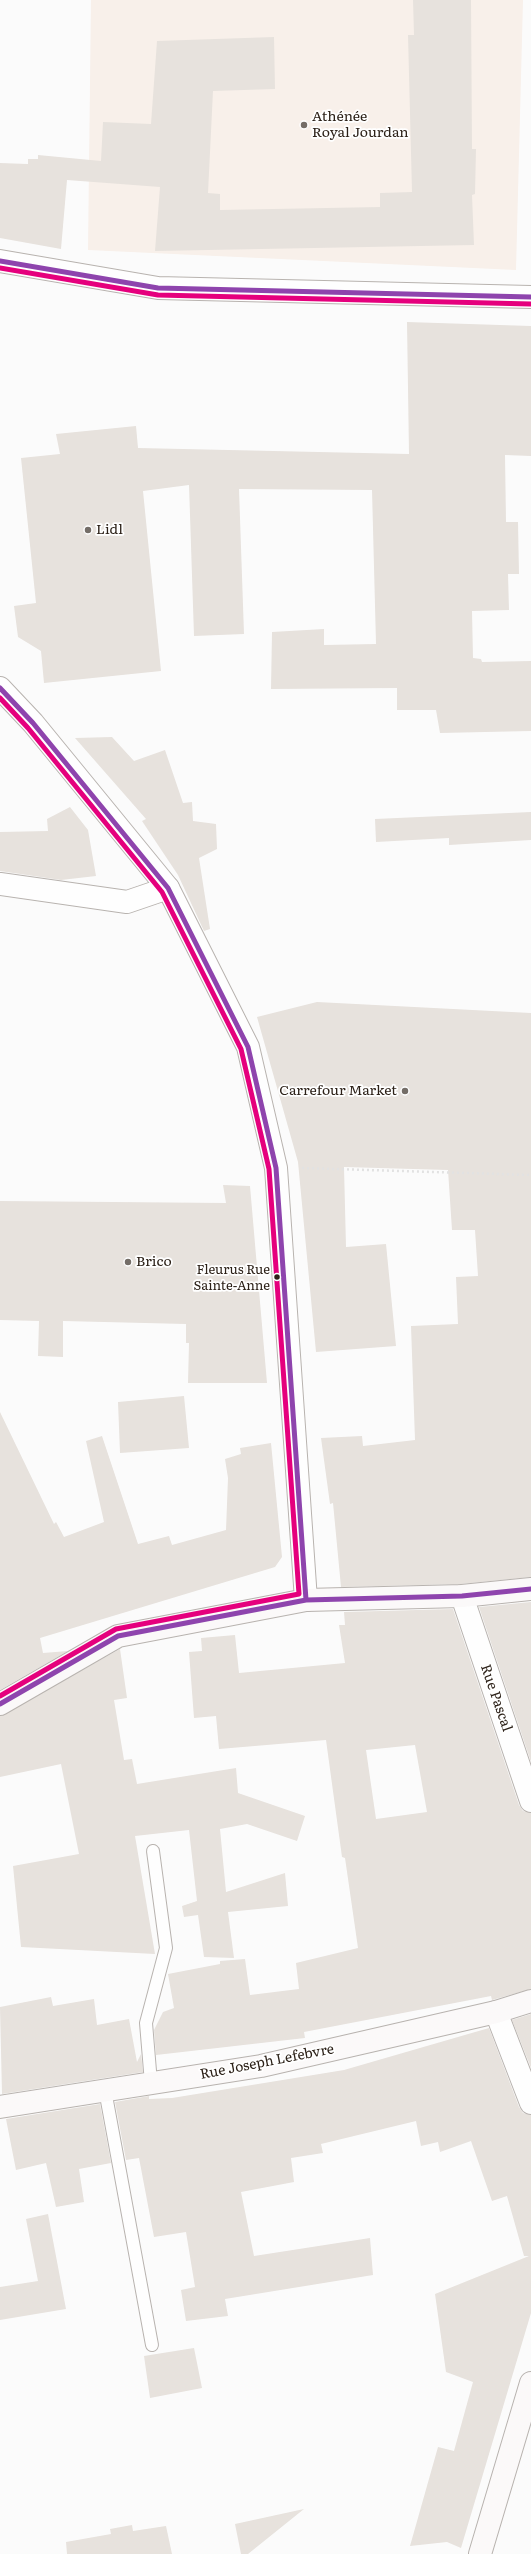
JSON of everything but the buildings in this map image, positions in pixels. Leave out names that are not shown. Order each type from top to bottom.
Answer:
[{"type":"main road","points":[[0,1704],[118,1636],[306,1600],[462,1596],[531,1590]]},
{"type":"main road","name":"Rue Joseph Lefebvre","points":[[0,2107],[260,2066],[496,2012],[531,2001]]},
{"type":"main road","points":[[480,2554],[531,2383]]},
{"type":"street","points":[[0,261],[158,288],[531,297]]},
{"type":"street","points":[[0,688],[33,723],[168,888],[248,1047],[276,1168],[306,1600]]},
{"type":"street","points":[[0,884],[127,902],[168,888]]},
{"type":"street","name":"Rue Pascal","points":[[462,1596],[531,1801]]},
{"type":"street","points":[[496,2012],[531,2103]]},
{"type":"lane","points":[[151,2083],[146,2023],[166,1948],[153,1851]]},
{"type":"lane","points":[[105,2090],[152,2345]]},
{"type":"path","points":[[276,1168],[531,1175]]},
{"type":"shaded area","name":"Athénée Royal Jourdan","points":[[91,0],[523,0],[516,270],[88,250]]},
{"type":"transit line","points":[[0,261],[158,288],[531,297]]},
{"type":"transit line","points":[[0,268],[158,295],[531,304]]},
{"type":"transit line","points":[[0,688],[33,723],[168,888],[248,1047],[276,1168],[306,1600]]},
{"type":"transit line","points":[[0,698],[28,728],[162,892],[241,1049],[269,1169],[299,1594],[116,1629],[0,1696]]},
{"type":"transit line","points":[[0,1704],[118,1636],[306,1600],[462,1596],[531,1589]]},
{"type":"place","name":"Athénée Royal Jourdan","points":[[304,125]]},
{"type":"place","name":"Lidl","points":[[88,530]]},
{"type":"place","name":"Carrefour Market","points":[[405,1091]]},
{"type":"place","name":"Brico","points":[[128,1262]]},
{"type":"place","name":"Fleurus Rue Sainte-Anne","points":[[277,1277]]}]
